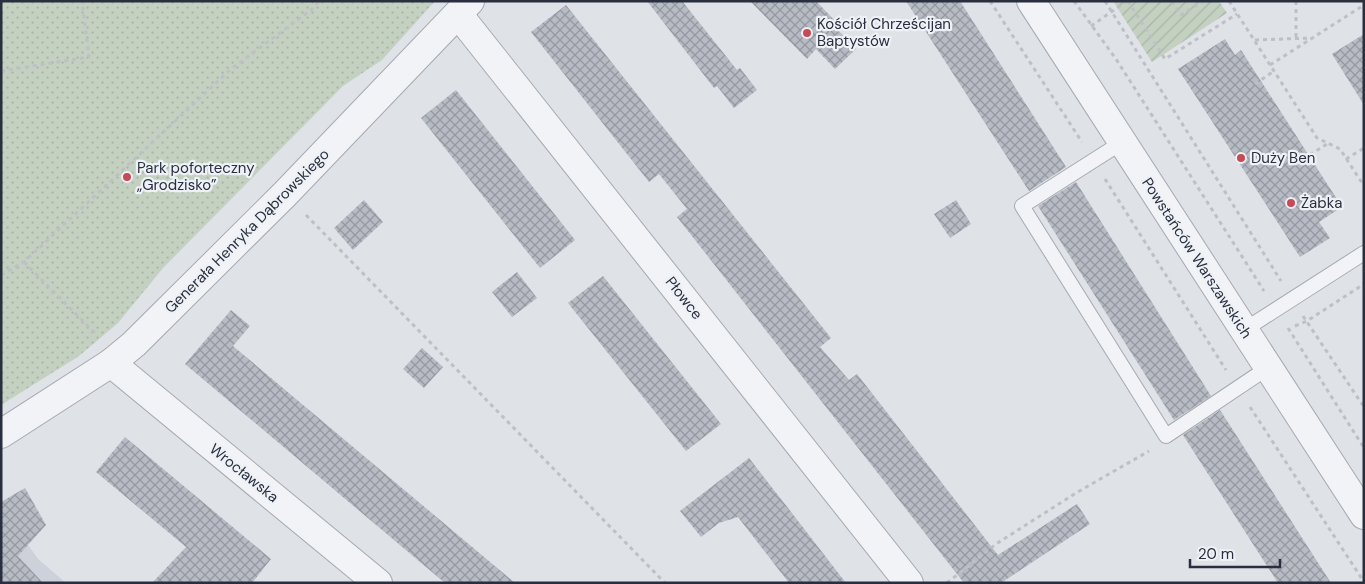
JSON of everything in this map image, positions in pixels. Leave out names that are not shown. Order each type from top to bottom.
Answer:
[{"type":"street","name":"Powstańców Warszawskich","points":[[1031,1],[1121,144],[1269,367],[1364,515]]},
{"type":"street","name":"Generała Henryka Dąbrowskiego","points":[[1,434],[111,363],[134,344],[278,201],[464,8]]},
{"type":"street","name":"Płowce","points":[[464,8],[910,583]]},
{"type":"street","name":"Wrocławska","points":[[111,363],[378,583]]},
{"type":"lane","points":[[1121,144],[1022,206],[1166,436],[1269,367]]},
{"type":"lane","points":[[1244,330],[1364,253]]},
{"type":"path","points":[[1,71],[89,57],[82,1]]},
{"type":"path","points":[[1,275],[24,262],[231,69],[311,10],[319,1]]},
{"type":"path","points":[[990,1],[1094,161],[1237,388],[1364,582]]},
{"type":"path","points":[[1074,1],[1116,59],[1364,448]]},
{"type":"path","points":[[1105,1],[1292,299],[1364,407]]},
{"type":"path","points":[[1091,26],[1128,1],[1165,59],[1237,14]]},
{"type":"path","points":[[1172,1],[1181,15],[1203,1]]},
{"type":"path","points":[[1229,1],[1317,138],[1340,149],[1364,186]]},
{"type":"path","points":[[1296,1],[1296,39]]},
{"type":"path","points":[[1270,65],[1364,5]]},
{"type":"path","points":[[1254,40],[1312,38]]},
{"type":"path","points":[[1255,84],[1274,72]]},
{"type":"path","points":[[1303,158],[1328,143]]},
{"type":"path","points":[[1346,159],[1364,148]]},
{"type":"path","points":[[302,212],[666,583]]},
{"type":"path","points":[[24,262],[96,334]]},
{"type":"path","points":[[1288,328],[1307,321],[1364,284]]},
{"type":"path","points":[[947,583],[996,544],[1076,493],[1161,445],[1166,436]]},
{"type":"shaded area","points":[[1,506],[38,559],[66,583],[1,583]]},
{"type":"green space","name":"Park poforteczny „Grodzisko”","points":[[1,1],[435,1],[382,60],[343,86],[163,268],[118,323],[79,356],[1,405]]},
{"type":"green space","points":[[1113,1],[1219,1],[1227,13],[1152,62]]},
{"type":"building","points":[[647,1],[682,1],[737,70],[740,68],[757,90],[734,108],[717,86],[714,88]]},
{"type":"building","name":"Kościół Chrześcijan Baptystów","points":[[750,1],[816,1],[840,26],[837,29],[856,49],[835,69],[816,49],[807,59]]},
{"type":"building","points":[[906,1],[960,1],[1066,167],[1029,191]]},
{"type":"building","points":[[566,5],[831,338],[820,347],[849,380],[857,374],[998,555],[1077,504],[1090,524],[1001,583],[964,583],[677,217],[687,209],[659,174],[649,182],[531,32]]},
{"type":"building","points":[[1364,34],[1364,105],[1332,54]]},
{"type":"building","points":[[1225,39],[1235,55],[1241,50],[1342,207],[1319,222],[1330,238],[1300,257],[1178,69]]},
{"type":"building","points":[[456,90],[575,240],[540,268],[421,118]]},
{"type":"building","points":[[1076,182],[1211,396],[1174,420],[1038,206]]},
{"type":"building","points":[[364,200],[383,222],[353,250],[334,228]]},
{"type":"building","points":[[956,200],[971,224],[950,238],[934,214]]},
{"type":"building","points":[[517,272],[537,298],[512,317],[492,292]]},
{"type":"building","points":[[603,276],[721,424],[686,451],[568,303]]},
{"type":"building","points":[[231,310],[250,326],[233,346],[515,583],[445,583],[185,364]]},
{"type":"building","points":[[422,348],[443,367],[424,388],[403,369]]},
{"type":"building","points":[[1220,410],[1331,583],[1278,583],[1183,435]]},
{"type":"building","points":[[125,437],[271,559],[252,583],[152,583],[186,547],[96,472]]},
{"type":"building","points":[[749,458],[846,583],[789,583],[738,517],[719,523],[701,537],[680,511]]},
{"type":"building","points":[[25,488],[46,525],[18,556],[43,583],[1,583],[1,502]]},
{"type":"place","name":"Kościół Chrześcijan Baptystów","points":[[807,33]]},
{"type":"place","name":"Duży Ben","points":[[1241,158]]},
{"type":"place","name":"Park poforteczny „Grodzisko”","points":[[127,177]]},
{"type":"place","name":"Żabka","points":[[1291,203]]}]
